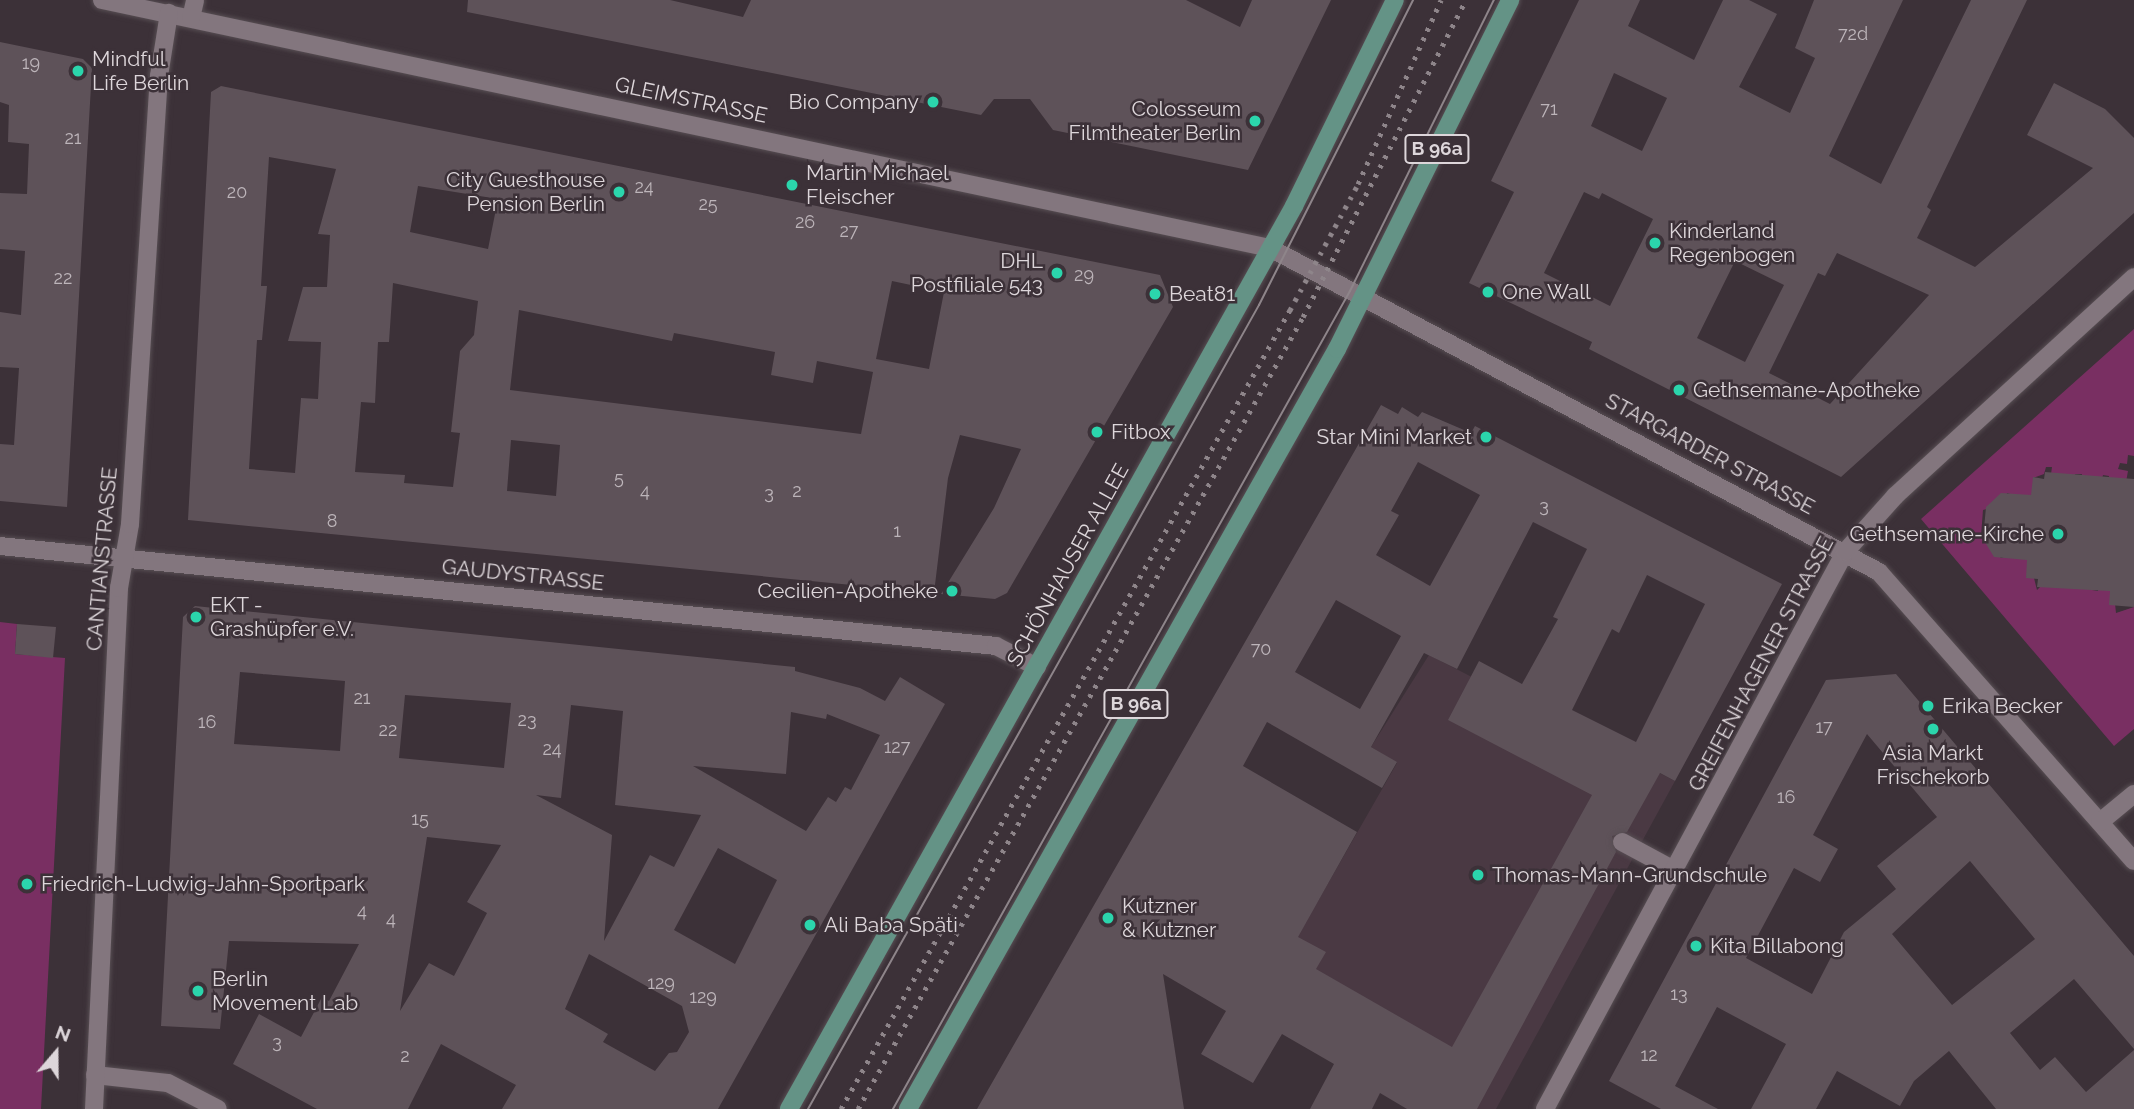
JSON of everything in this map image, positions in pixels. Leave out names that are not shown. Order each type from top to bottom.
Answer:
[{"type":"main road","name":"SCHÖNHAUSER ALLEE","points":[[789,1109],[1270,248],[1395,0]]},
{"type":"main road","name":"B 96a","points":[[908,1109],[1363,298],[1510,0]]},
{"type":"street","name":"GLEIMSTRASSE","points":[[102,0],[169,13],[193,9],[1270,248],[1363,298]]},
{"type":"street","name":"CANTIANSTRASSE","points":[[94,1109],[124,558],[159,76],[169,13]]},
{"type":"street","name":"GREIFENHAGENER STRASSE","points":[[1545,1109],[1676,871],[1845,552],[1895,496],[2134,277]]},
{"type":"street","name":"STARGARDER STRASSE","points":[[1363,298],[1845,552],[1886,579],[2134,862]]},
{"type":"street","name":"GAUDYSTRASSE","points":[[0,546],[996,646],[1037,667]]},
{"type":"street","points":[[2100,822],[2134,794]]},
{"type":"street","points":[[1622,842],[1676,871]]},
{"type":"street","points":[[94,1075],[168,1083],[218,1109]]},
{"type":"shaded area","points":[[2134,329],[2134,456],[2128,455],[2127,464],[2120,463],[2118,469],[2128,471],[2126,482],[2108,483],[2109,476],[2103,475],[2101,483],[2081,481],[2082,474],[2075,474],[2074,480],[2051,474],[2052,467],[2046,467],[2044,474],[2033,478],[2034,502],[2007,493],[2005,504],[1983,510],[1981,536],[2001,558],[2025,552],[2032,572],[2026,577],[2034,578],[2037,590],[2043,584],[2092,584],[2092,590],[2098,591],[2099,584],[2113,585],[2116,613],[2134,607],[2134,729],[2114,746],[1921,519]]},
{"type":"shaded area","name":"Friedrich-Ludwig-Jahn-Sportpark","points":[[0,622],[17,624],[15,654],[65,658],[41,1109],[0,1109]]},
{"type":"shaded area","name":"Thomas-Mann-Grundschule","points":[[1429,655],[1675,781],[1496,1109],[1464,1109],[1255,990],[1318,901],[1397,763],[1371,747]]},
{"type":"building","points":[[468,0],[670,0],[743,17],[751,0],[1186,0],[1240,27],[1252,0],[1331,0],[1248,170],[1053,130],[1030,99],[994,99],[981,115],[467,12]]},
{"type":"building","points":[[1579,0],[1640,0],[1628,26],[1694,60],[1723,0],[1749,0],[1777,14],[1739,87],[1790,113],[1815,58],[1795,48],[1814,0],[1903,0],[1829,156],[1881,184],[1971,0],[2027,0],[1927,207],[1931,210],[1917,238],[1975,267],[2093,168],[2027,135],[2054,83],[2105,109],[2134,138],[2134,213],[1841,477],[1589,349],[1592,342],[1469,283],[1514,192],[1491,181]],"holes":[[[1614,73],[1667,98],[1642,151],[1591,126]],[[1584,192],[1599,199],[1602,193],[1653,219],[1610,306],[1544,273]],[[1837,253],[1929,295],[1830,404],[1769,373],[1818,273],[1825,276]],[[1735,261],[1784,285],[1745,362],[1697,338]]]},
{"type":"building","points":[[0,42],[83,59],[92,68],[67,507],[0,501],[0,444],[14,445],[19,368],[0,367],[0,312],[21,315],[25,251],[0,249],[0,193],[27,194],[29,144],[8,142],[9,105],[0,102]]},
{"type":"building","points":[[221,86],[1160,275],[1173,307],[1007,593],[995,599],[941,594],[994,508],[1021,449],[960,435],[948,478],[934,593],[188,520],[211,92]],"holes":[[[269,157],[336,169],[318,234],[330,235],[327,287],[303,287],[288,341],[321,342],[318,399],[301,398],[295,473],[249,469],[257,340],[262,340],[267,286],[261,286]],[[418,186],[498,199],[488,249],[410,232]],[[892,281],[944,292],[929,369],[876,359]],[[393,283],[478,301],[474,335],[460,351],[451,432],[460,433],[453,487],[404,483],[405,475],[355,472],[361,402],[375,403],[378,342],[389,342]],[[519,310],[672,341],[674,333],[775,352],[771,375],[813,383],[817,361],[873,372],[861,434],[510,390]],[[511,440],[560,445],[556,496],[507,491]]]},
{"type":"building","points":[[1381,405],[1398,414],[1402,407],[1418,417],[1422,412],[1471,433],[1475,426],[1782,584],[1675,781],[1660,773],[1627,832],[1612,836],[1616,852],[1477,1109],[1407,1109],[1380,1093],[1372,1109],[1310,1109],[1334,1064],[1282,1034],[1253,1083],[1201,1054],[1226,1011],[1163,974],[1184,1109],[977,1109]],"holes":[[[1418,462],[1480,495],[1430,586],[1376,555],[1399,515],[1391,511]],[[1533,522],[1587,549],[1553,617],[1558,619],[1522,684],[1479,661],[1448,720],[1592,795],[1452,1047],[1316,969],[1326,952],[1298,937],[1357,832],[1243,766],[1267,722],[1382,788],[1397,762],[1371,747],[1424,653],[1457,669]],[[1647,575],[1705,604],[1636,742],[1572,710],[1612,629],[1619,633]],[[1336,600],[1401,636],[1360,709],[1295,672]]]},
{"type":"building","name":"Gethsemane-Kirche","points":[[2045,472],[2134,479],[2134,607],[2109,605],[2110,591],[2037,587],[2038,579],[2026,578],[2027,560],[1994,557],[1983,539],[1986,507],[2001,493],[2031,495],[2033,477],[2044,479]]},
{"type":"building","points":[[195,606],[795,667],[795,671],[860,688],[885,701],[900,677],[945,704],[718,1109],[502,1109],[516,1085],[441,1044],[408,1109],[317,1109],[233,1064],[259,1014],[301,1037],[322,997],[329,1001],[359,944],[229,941],[220,1029],[161,1026],[183,617]],"holes":[[[240,672],[345,681],[340,751],[234,744]],[[405,695],[511,703],[504,768],[399,758]],[[571,705],[623,711],[615,805],[701,815],[674,867],[650,855],[604,941],[612,835],[536,795],[561,798]],[[791,712],[826,719],[827,714],[880,735],[851,790],[845,787],[836,802],[828,797],[806,831],[693,766],[786,774]],[[427,837],[501,845],[467,902],[487,913],[454,976],[429,963],[400,1011]],[[718,848],[777,880],[735,964],[674,930]],[[589,954],[682,1006],[689,1032],[677,1052],[669,1053],[655,1071],[603,1042],[608,1034],[565,1009]]]},
{"type":"building","points":[[17,624],[56,627],[53,658],[15,654]]},
{"type":"building","points":[[1896,674],[2134,956],[2134,1049],[2074,979],[2010,1033],[2040,1070],[2055,1057],[2086,1092],[2134,1050],[2134,1109],[1996,1109],[1949,1051],[1914,1081],[1900,1106],[1837,1071],[1816,1109],[1751,1109],[1786,1044],[1717,1007],[1675,1086],[1718,1109],[1661,1109],[1609,1081],[1826,680]],"holes":[[[1867,734],[1937,817],[1877,866],[1896,889],[1844,932],[1812,994],[1746,958],[1794,868],[1820,882],[1838,849],[1813,835]],[[1970,861],[2035,939],[1952,1005],[1892,934]]]},
{"type":"tram line","points":[[808,1109],[1259,305],[1413,0]]},
{"type":"tram line","points":[[893,1109],[1350,291],[1494,0]]},
{"type":"railway","points":[[841,1109],[1290,310],[1358,184],[1441,0]]},
{"type":"railway","points":[[858,1109],[1303,317],[1466,0]]},
{"type":"place","name":"Mindful Life Berlin","points":[[78,71]]},
{"type":"place","name":"Bio Company","points":[[933,102]]},
{"type":"place","name":"Colosseum Filmtheater Berlin","points":[[1255,121]]},
{"type":"place","name":"Martin Michael Fleischer","points":[[792,185]]},
{"type":"place","name":"City Guesthouse Pension Berlin","points":[[619,192]]},
{"type":"place","name":"Kinderland Regenbogen","points":[[1655,243]]},
{"type":"place","name":"DHL Postfiliale 543","points":[[1057,273]]},
{"type":"place","name":"One Wall","points":[[1488,292]]},
{"type":"place","name":"Beat81","points":[[1155,294]]},
{"type":"place","name":"Gethsemane-Apotheke","points":[[1679,390]]},
{"type":"place","name":"Fitbox","points":[[1097,432]]},
{"type":"place","name":"Star Mini Market","points":[[1486,437]]},
{"type":"place","name":"Gethsemane-Kirche","points":[[2058,534]]},
{"type":"place","name":"Cecilien-Apotheke","points":[[952,591]]},
{"type":"place","name":"EKT - Grashüpfer e.V.","points":[[196,617]]},
{"type":"place","name":"Erika Becker","points":[[1928,706]]},
{"type":"place","name":"Asia Markt Frischekorb","points":[[1933,729]]},
{"type":"place","name":"Thomas-Mann-Grundschule","points":[[1478,875]]},
{"type":"place","name":"Friedrich-Ludwig-Jahn-Sportpark","points":[[27,884]]},
{"type":"place","name":"Kutzner & Kutzner","points":[[1108,918]]},
{"type":"place","name":"Ali Baba Späti","points":[[810,925]]},
{"type":"place","name":"Kita Billabong","points":[[1696,946]]},
{"type":"place","name":"Berlin Movement Lab","points":[[198,991]]}]
